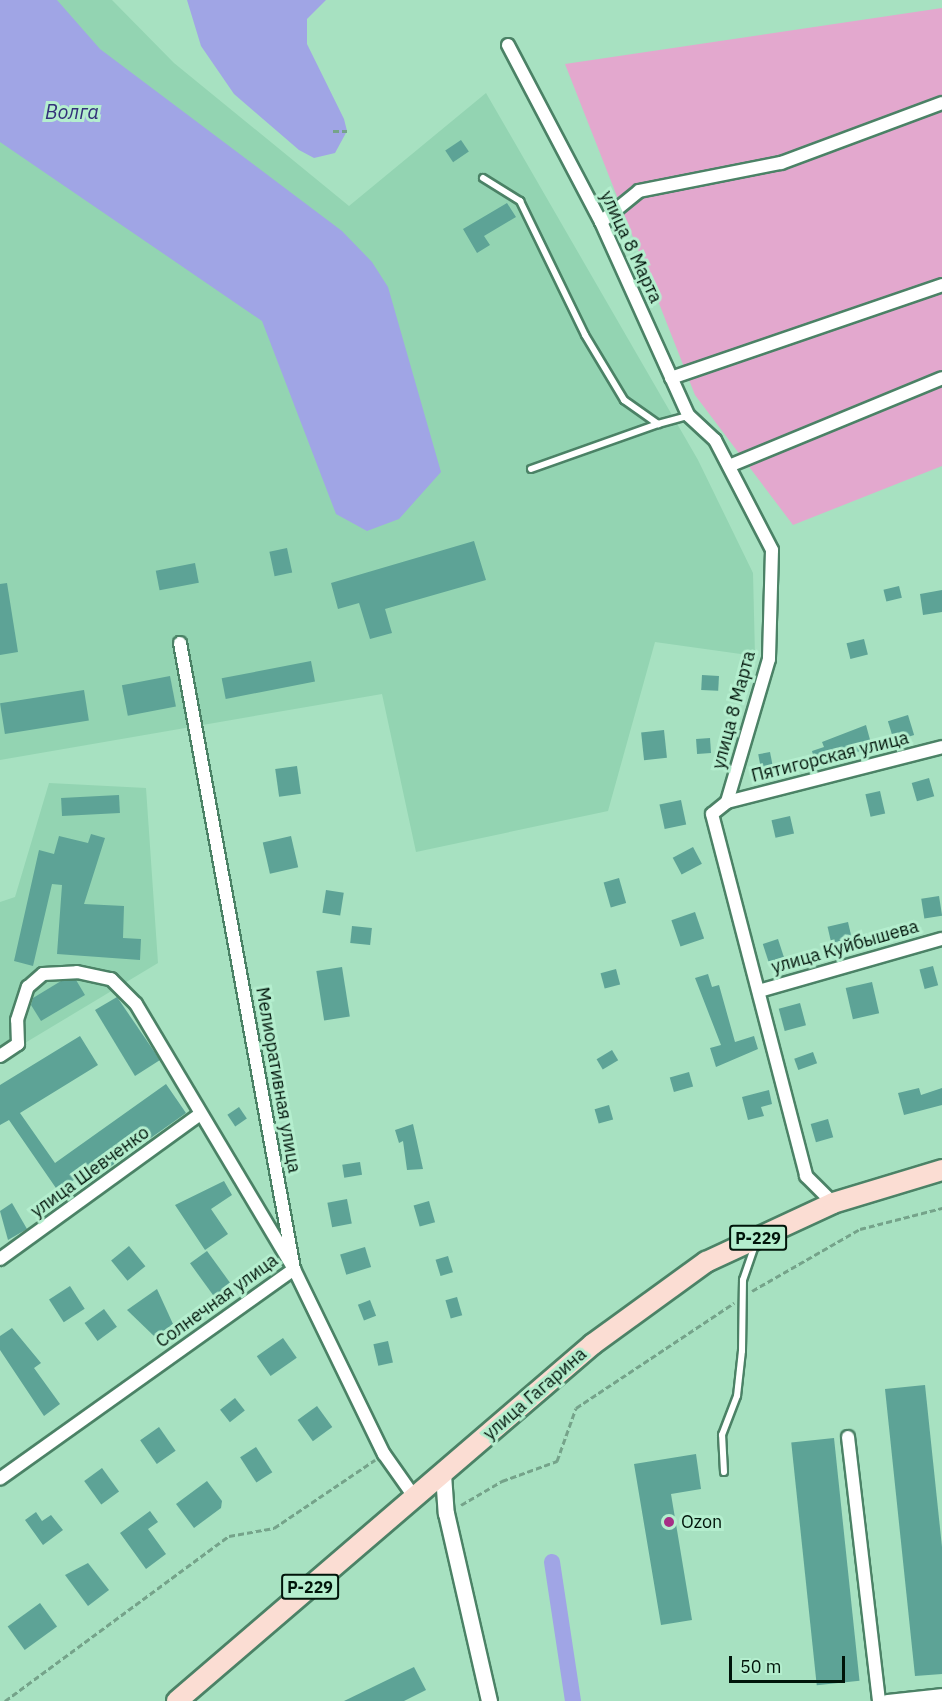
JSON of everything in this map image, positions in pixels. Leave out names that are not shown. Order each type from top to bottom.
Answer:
[{"type":"main road","name":"улица Гагарина","points":[[177,1701],[593,1344],[706,1262],[833,1203],[942,1170]]},
{"type":"street","name":"улица 8 Марта","points":[[508,45],[601,222],[688,416],[715,440],[772,550],[769,659],[727,802],[712,814],[806,1176],[833,1203]]},
{"type":"street","points":[[601,222],[639,191],[780,164],[942,103]]},
{"type":"street","points":[[671,378],[942,285]]},
{"type":"street","points":[[729,466],[942,378]]},
{"type":"street","name":"Мелиоративная улица","points":[[180,643],[294,1269],[384,1455],[415,1498]]},
{"type":"street","name":"Пятигорская улица","points":[[727,802],[942,747]]},
{"type":"street","name":"улица Куйбышева","points":[[759,991],[942,939]]},
{"type":"street","name":"Солнечная улица","points":[[0,1056],[18,1044],[17,1020],[28,987],[43,974],[76,972],[111,979],[136,1004],[294,1269],[0,1479]]},
{"type":"street","name":"улица Шевченко","points":[[0,1259],[200,1114]]},
{"type":"street","points":[[848,1437],[879,1701]]},
{"type":"street","points":[[443,1474],[446,1513],[489,1701]]},
{"type":"street","points":[[887,1701],[942,1695]]},
{"type":"lane","points":[[483,178],[520,201],[585,335],[624,400],[658,424]]},
{"type":"lane","points":[[531,469],[658,424],[688,416]]},
{"type":"lane","points":[[724,1472],[722,1435],[737,1396],[742,1297],[758,1238]]},
{"type":"path","points":[[333,131],[347,131]]},
{"type":"path","points":[[446,1513],[502,1481],[557,1461],[576,1408],[742,1297],[860,1229],[942,1208]]},
{"type":"path","points":[[5,1701],[229,1536],[274,1528],[384,1455]]},
{"type":"shaded area","points":[[0,0],[112,0],[174,63],[349,206],[486,93],[698,460],[753,573],[755,656],[655,642],[608,811],[416,852],[382,694],[0,760]]},
{"type":"shaded area","points":[[942,8],[942,466],[793,525],[695,395],[565,64]]},
{"type":"shaded area","points":[[49,783],[146,788],[158,963],[0,1058],[0,902],[15,897]]},
{"type":"water","name":"Волга","points":[[0,0],[57,0],[100,49],[342,231],[372,262],[388,287],[441,472],[399,519],[367,531],[336,514],[262,321],[0,142]]},
{"type":"water","points":[[187,0],[326,0],[307,19],[307,44],[344,119],[347,131],[335,153],[314,158],[299,150],[234,94],[201,46]]},
{"type":"building","points":[[461,140],[469,152],[453,162],[445,151]]},
{"type":"building","points":[[507,203],[516,217],[484,236],[490,245],[477,253],[463,229]]},
{"type":"building","points":[[474,541],[486,580],[385,609],[392,633],[370,639],[359,603],[338,609],[331,583]]},
{"type":"building","points":[[287,548],[292,572],[275,576],[269,552]]},
{"type":"building","points":[[195,563],[199,583],[160,590],[156,571]]},
{"type":"building","points":[[7,583],[18,652],[0,655],[0,584]]},
{"type":"building","points":[[899,586],[902,598],[886,602],[883,590]]},
{"type":"building","points":[[942,590],[942,612],[923,615],[920,594]]},
{"type":"building","points":[[864,639],[868,655],[850,659],[847,643]]},
{"type":"building","points":[[311,661],[315,682],[226,699],[222,678]]},
{"type":"building","points":[[702,675],[719,676],[718,691],[701,690]]},
{"type":"building","points":[[170,676],[176,706],[128,716],[122,685]]},
{"type":"building","points":[[84,690],[89,721],[5,734],[0,703]]},
{"type":"building","points":[[908,715],[914,735],[894,741],[888,721]]},
{"type":"building","points":[[866,725],[872,747],[816,766],[812,751],[824,747],[822,742]]},
{"type":"building","points":[[664,730],[667,758],[644,760],[641,732]]},
{"type":"building","points":[[710,738],[711,753],[697,754],[696,739]]},
{"type":"building","points":[[770,752],[774,772],[762,774],[758,754]]},
{"type":"building","points":[[297,766],[301,794],[279,797],[275,769]]},
{"type":"building","points":[[929,778],[934,796],[917,801],[912,783]]},
{"type":"building","points":[[880,791],[885,813],[871,817],[865,794]]},
{"type":"building","points":[[119,795],[120,813],[62,816],[61,798]]},
{"type":"building","points":[[681,800],[686,824],[665,829],[659,805]]},
{"type":"building","points":[[790,816],[794,834],[776,838],[771,820]]},
{"type":"building","points":[[91,834],[105,838],[84,904],[124,906],[123,938],[141,939],[140,960],[57,954],[62,885],[52,884],[33,966],[14,961],[39,850],[54,854],[59,836],[88,843]]},
{"type":"building","points":[[291,836],[298,867],[270,874],[263,843]]},
{"type":"building","points":[[693,847],[702,864],[682,875],[673,858]]},
{"type":"building","points":[[619,878],[626,903],[611,907],[604,882]]},
{"type":"building","points":[[326,890],[344,893],[340,916],[322,913]]},
{"type":"building","points":[[939,896],[942,916],[924,919],[921,899]]},
{"type":"building","points":[[695,912],[704,938],[680,947],[671,920]]},
{"type":"building","points":[[848,922],[852,940],[832,944],[828,927]]},
{"type":"building","points":[[352,926],[372,928],[370,945],[350,943]]},
{"type":"building","points":[[778,939],[784,957],[769,962],[763,944]]},
{"type":"building","points":[[933,966],[938,985],[925,989],[919,970]]},
{"type":"building","points":[[342,967],[350,1016],[324,1020],[316,971]]},
{"type":"building","points":[[616,969],[620,984],[605,989],[601,973]]},
{"type":"building","points":[[708,974],[712,987],[719,985],[735,1042],[754,1036],[758,1049],[716,1067],[710,1048],[721,1045],[695,978]]},
{"type":"building","points":[[76,980],[85,995],[41,1021],[31,1005],[33,998],[61,981]]},
{"type":"building","points":[[872,982],[879,1013],[853,1019],[846,988]]},
{"type":"building","points":[[117,997],[160,1060],[135,1076],[95,1010]]},
{"type":"building","points":[[800,1003],[806,1025],[785,1031],[779,1009]]},
{"type":"building","points":[[80,1036],[98,1065],[20,1113],[55,1163],[166,1084],[186,1113],[90,1181],[84,1173],[58,1191],[9,1120],[0,1125],[0,1085]]},
{"type":"building","points":[[612,1050],[618,1060],[603,1070],[597,1059]]},
{"type":"building","points":[[813,1052],[817,1063],[798,1070],[794,1059]]},
{"type":"building","points":[[689,1072],[693,1086],[674,1092],[670,1078]]},
{"type":"building","points":[[919,1088],[921,1095],[942,1088],[942,1105],[904,1115],[898,1093]]},
{"type":"building","points":[[769,1090],[772,1104],[761,1107],[764,1116],[748,1120],[742,1097]]},
{"type":"building","points":[[609,1105],[613,1119],[599,1124],[595,1109]]},
{"type":"building","points":[[239,1107],[247,1119],[235,1126],[227,1115]]},
{"type":"building","points":[[828,1119],[833,1137],[816,1142],[811,1124]]},
{"type":"building","points":[[413,1124],[423,1169],[407,1170],[403,1141],[399,1143],[395,1130]]},
{"type":"building","points":[[360,1162],[362,1175],[344,1178],[342,1165]]},
{"type":"building","points":[[224,1181],[232,1195],[211,1209],[228,1234],[205,1250],[175,1205]]},
{"type":"building","points":[[347,1199],[352,1224],[332,1227],[327,1203]]},
{"type":"building","points":[[429,1201],[435,1222],[420,1227],[414,1205]]},
{"type":"building","points":[[12,1203],[27,1229],[8,1240],[0,1211]]},
{"type":"building","points":[[129,1246],[145,1266],[127,1281],[111,1260]]},
{"type":"building","points":[[365,1247],[371,1267],[346,1275],[340,1255]]},
{"type":"building","points":[[207,1251],[231,1284],[214,1297],[190,1263]]},
{"type":"building","points":[[448,1256],[453,1272],[441,1276],[436,1260]]},
{"type":"building","points":[[70,1286],[85,1309],[64,1322],[49,1300]]},
{"type":"building","points":[[157,1289],[173,1324],[155,1337],[127,1310]]},
{"type":"building","points":[[457,1297],[462,1315],[451,1319],[445,1300]]},
{"type":"building","points":[[370,1300],[376,1316],[364,1321],[358,1305]]},
{"type":"building","points":[[104,1309],[117,1327],[98,1341],[85,1323]]},
{"type":"building","points":[[12,1328],[41,1363],[34,1368],[60,1404],[44,1416],[0,1350],[0,1336]]},
{"type":"building","points":[[283,1338],[297,1358],[271,1376],[257,1356]]},
{"type":"building","points":[[388,1341],[393,1362],[378,1366],[373,1344]]},
{"type":"building","points":[[925,1385],[942,1547],[942,1674],[915,1676],[885,1389]]},
{"type":"building","points":[[235,1398],[245,1411],[230,1422],[220,1410]]},
{"type":"building","points":[[317,1406],[332,1427],[313,1441],[298,1420]]},
{"type":"building","points":[[159,1427],[176,1451],[157,1464],[140,1440]]},
{"type":"building","points":[[834,1438],[860,1681],[817,1685],[791,1442]]},
{"type":"building","points":[[256,1447],[272,1472],[256,1483],[240,1457]]},
{"type":"building","points":[[696,1454],[701,1489],[671,1494],[692,1620],[661,1625],[634,1464]]},
{"type":"building","points":[[102,1468],[119,1491],[101,1504],[84,1481]]},
{"type":"building","points":[[207,1481],[222,1501],[221,1508],[194,1528],[176,1504]]},
{"type":"building","points":[[150,1511],[158,1522],[148,1529],[166,1554],[146,1569],[120,1533]]},
{"type":"building","points":[[36,1512],[42,1521],[51,1515],[63,1530],[43,1545],[25,1520]]},
{"type":"building","points":[[88,1563],[109,1590],[88,1606],[65,1575]]},
{"type":"building","points":[[40,1603],[57,1626],[25,1650],[8,1627]]},
{"type":"building","points":[[414,1667],[426,1690],[404,1701],[344,1701]]},
{"type":"waterway","points":[[552,1562],[573,1701]]},
{"type":"place","name":"Ozon","points":[[669,1522]]}]
